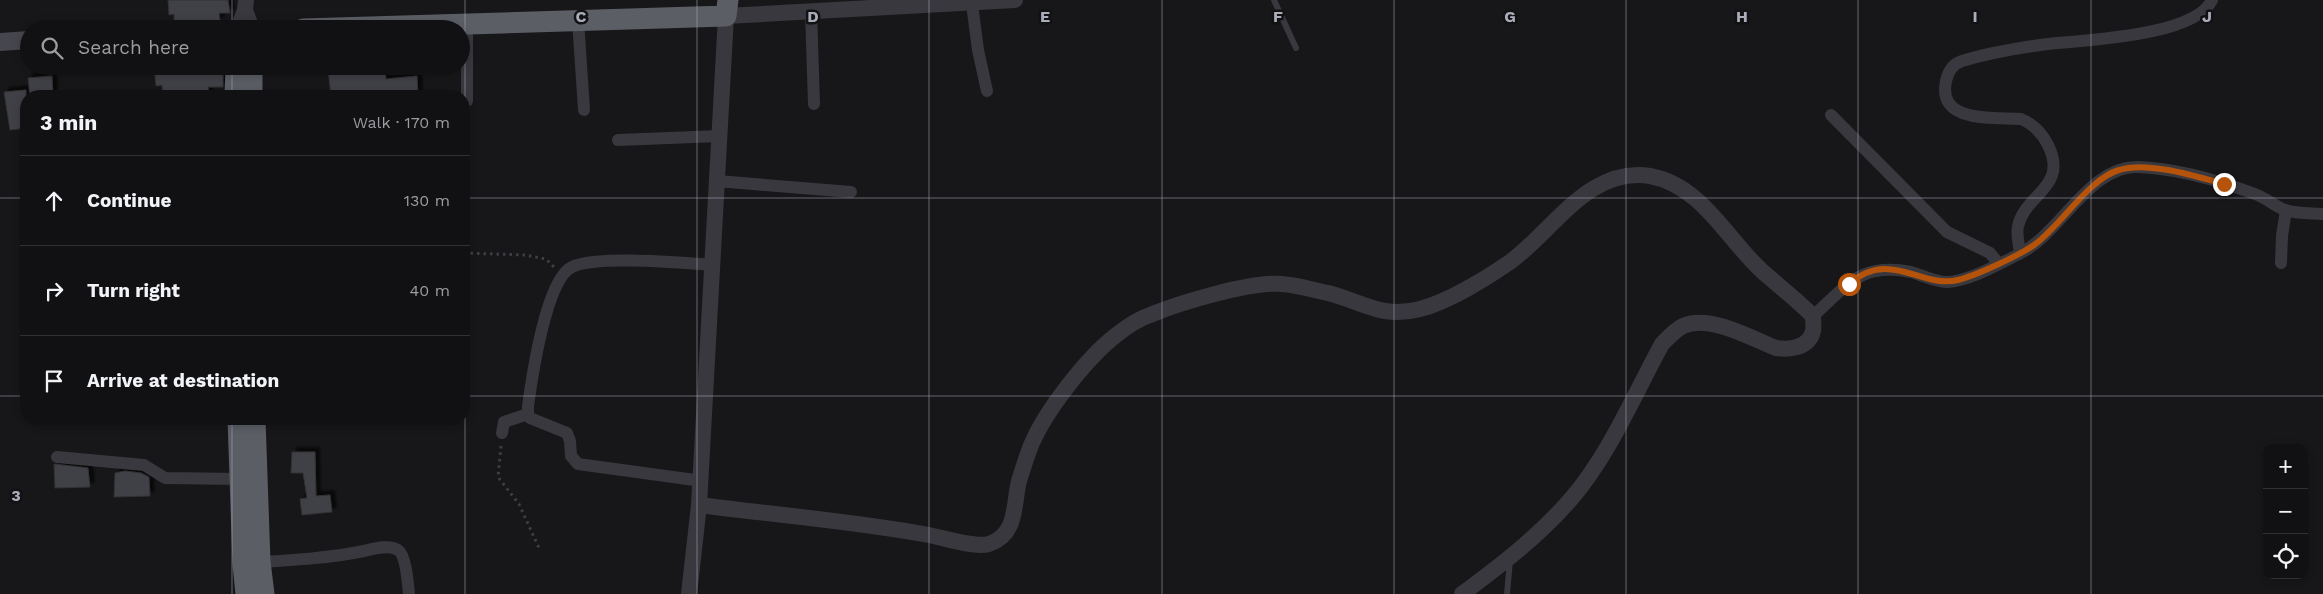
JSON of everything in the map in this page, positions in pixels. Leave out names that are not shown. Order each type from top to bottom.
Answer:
[{"type":"highway","points":[[470,25],[578,20],[727,8]]},
{"type":"highway","points":[[236,75],[236,90]]},
{"type":"highway","points":[[252,75],[252,90]]},
{"type":"highway","points":[[238,425],[243,564],[246,594]]},
{"type":"highway","points":[[256,425],[260,562],[264,594]]},
{"type":"main road","points":[[0,42],[20,41]]},
{"type":"street","points":[[690,594],[702,481],[727,8],[811,11],[972,4],[1015,0]]},
{"type":"street","points":[[2020,253],[2017,228],[2031,205],[2052,178],[2053,158],[2050,148],[2041,133],[2026,121],[2020,119],[1976,117],[1960,113],[1954,109],[1948,101],[1945,86],[1950,69],[1959,62],[1997,51],[2042,44],[2109,39],[2162,28],[2203,11],[2212,0]]},
{"type":"street","points":[[972,4],[978,50],[987,91]]},
{"type":"street","points":[[241,20],[245,5]]},
{"type":"street","points":[[245,5],[249,20]]},
{"type":"street","points":[[811,11],[814,104]]},
{"type":"street","points":[[578,20],[584,110]]},
{"type":"street","points":[[467,75],[467,90]]},
{"type":"street","points":[[1831,115],[1947,232],[1990,253],[1998,263]]},
{"type":"street","points":[[618,140],[720,136]]},
{"type":"street","points":[[1462,594],[1510,559],[1572,498],[1596,464],[1662,344],[1676,330],[1684,326],[1714,324],[1776,348],[1787,350],[1796,348],[1810,338],[1813,330],[1813,316],[1858,276],[1882,269],[1911,272],[1946,282],[1975,275],[2034,245],[2104,176],[2129,168],[2154,169],[2196,176],[2256,195],[2286,210],[2323,214]]},
{"type":"street","points":[[699,505],[888,527],[982,545],[992,543],[1008,530],[1014,518],[1020,480],[1031,445],[1044,418],[1067,388],[1100,351],[1114,337],[1132,324],[1148,315],[1222,293],[1264,284],[1282,284],[1331,294],[1383,312],[1405,312],[1420,309],[1451,297],[1510,262],[1570,206],[1597,186],[1630,176],[1653,176],[1680,186],[1689,193],[1763,272],[1813,316]]},
{"type":"street","points":[[717,181],[851,192]]},
{"type":"street","points":[[2281,264],[2282,236],[2286,210]]},
{"type":"street","points":[[528,414],[545,320],[551,297],[561,275],[572,267],[591,262],[713,264]]},
{"type":"street","points":[[528,414],[536,421],[567,433],[570,441],[570,456],[578,464],[702,481]]},
{"type":"street","points":[[502,433],[504,422],[528,414]]},
{"type":"street","points":[[57,458],[144,465],[165,478],[240,479]]},
{"type":"street","points":[[260,562],[312,559],[392,548],[398,550],[403,555],[409,594]]},
{"type":"lane","points":[[1274,0],[1296,48]]},
{"type":"lane","points":[[1507,594],[1510,559]]},
{"type":"path","points":[[470,253],[525,255],[546,260],[561,275]]},
{"type":"path","points":[[502,433],[498,477],[519,504],[539,548]]},
{"type":"building","points":[[168,0],[228,0],[230,13],[219,13],[220,20],[174,20],[174,14],[169,15]]},
{"type":"building","points":[[155,75],[223,75],[223,87],[208,87],[208,90],[162,90],[162,85],[156,86]]},
{"type":"building","points":[[329,75],[386,75],[386,79],[417,76],[418,90],[330,90]]},
{"type":"building","points":[[52,76],[53,90],[29,90],[28,78]]},
{"type":"building","points":[[20,91],[20,129],[10,130],[4,92]]},
{"type":"building","points":[[292,452],[315,452],[316,496],[330,495],[332,512],[302,515],[300,499],[307,498],[303,473],[291,473]]},
{"type":"building","points":[[54,464],[88,468],[90,487],[55,488]]},
{"type":"building","points":[[125,471],[141,473],[149,477],[150,496],[114,497],[115,473]]},
{"type":"route","points":[[1849,284],[1858,276],[1882,269],[1911,272],[1946,282],[1975,275],[2034,245],[2104,176],[2120,169],[2137,167],[2154,169],[2196,176],[2224,184]]}]
